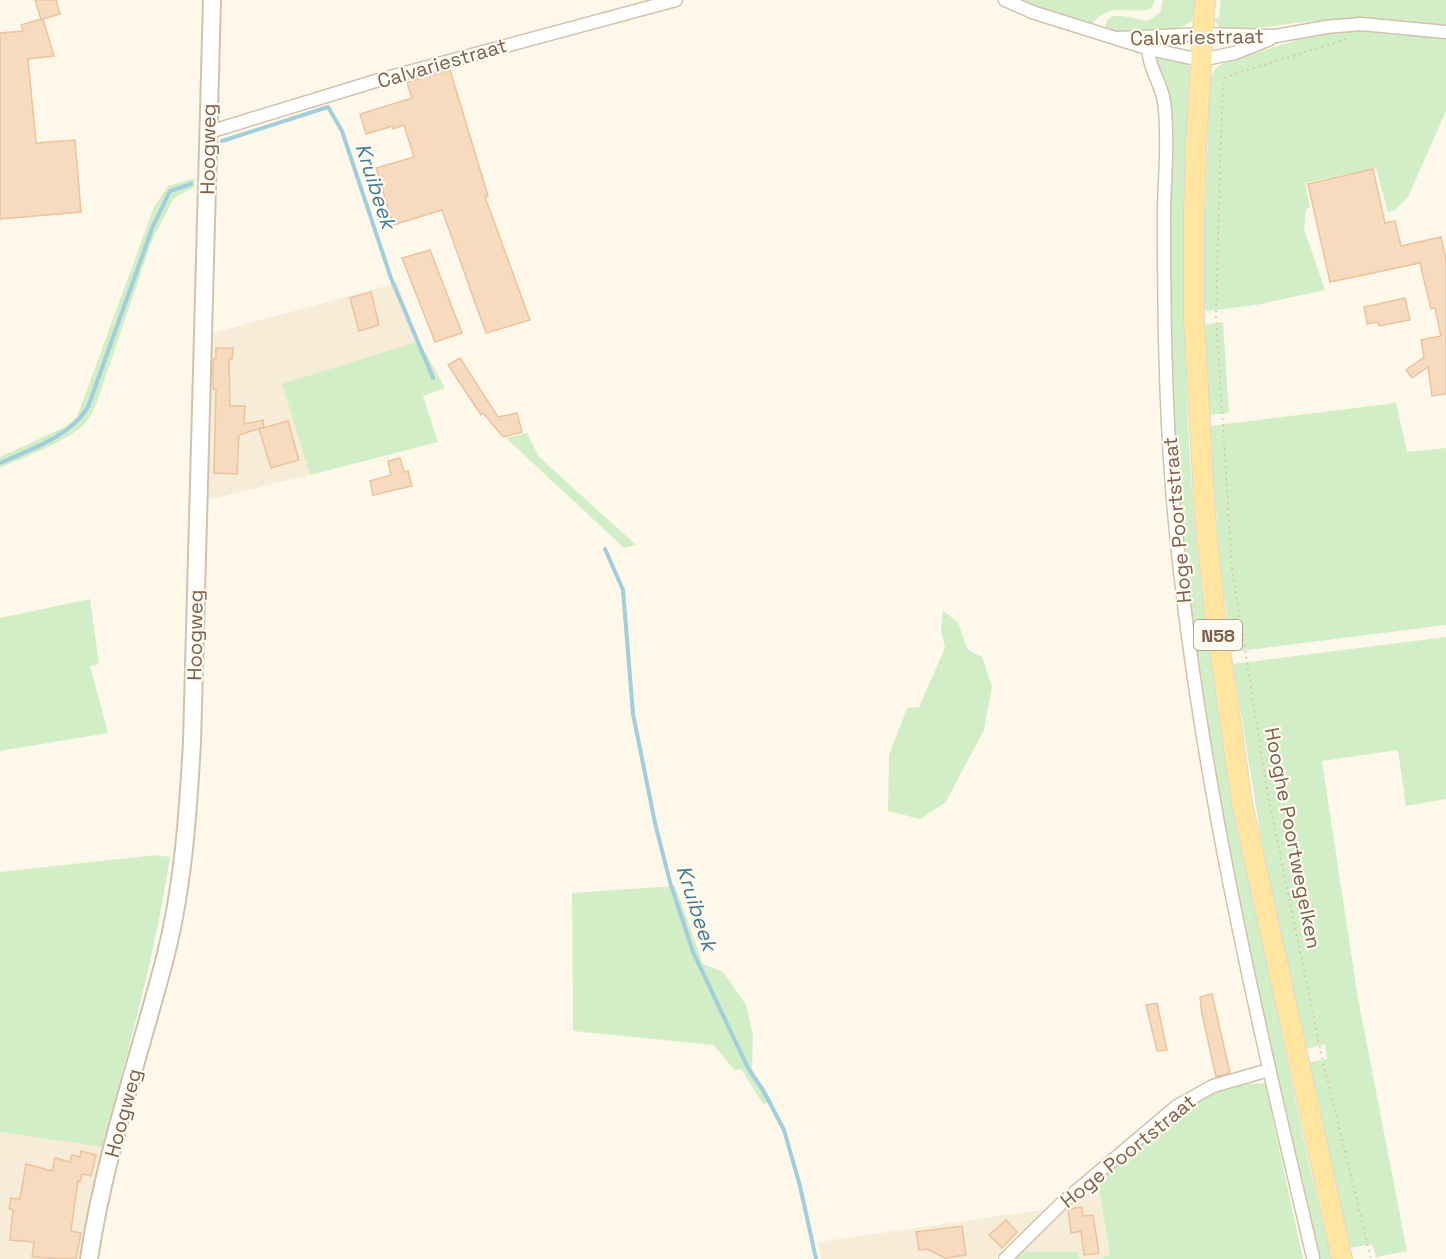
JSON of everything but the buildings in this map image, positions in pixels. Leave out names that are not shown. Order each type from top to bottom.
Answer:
[{"type":"main road","name":"N58","points":[[1205,0],[1200,60],[1194,215],[1194,320],[1205,513],[1214,608],[1242,803],[1342,1259]]},
{"type":"street","name":"Hoogweg","points":[[89,1259],[100,1198],[165,957],[178,888],[188,814],[192,742],[212,0]]},
{"type":"street","name":"Calvariestraat","points":[[209,132],[379,80],[676,0]]},
{"type":"street","name":"Calvariestraat","points":[[1005,0],[1032,12],[1119,38],[1150,43],[1200,60],[1235,53],[1276,36]]},
{"type":"street","name":"Calvariestraat","points":[[1150,43],[1203,34],[1276,36],[1326,27],[1361,24],[1446,32]]},
{"type":"street","name":"Hoge Poortstraat","points":[[1150,43],[1151,65],[1165,105],[1164,290],[1168,426],[1173,500],[1191,663],[1214,807],[1269,1070],[1313,1257]]},
{"type":"street","name":"Hoge Poortstraat","points":[[1005,1259],[1070,1196],[1177,1106],[1213,1086],[1269,1070]]},
{"type":"path","name":"Hooghe Poortwegelken","points":[[1361,24],[1359,34],[1226,77],[1223,86],[1216,316],[1221,418],[1233,568],[1268,796],[1321,1053],[1371,1258]]},
{"type":"shaded area","points":[[397,283],[419,341],[283,384],[310,475],[208,500],[213,333]]},
{"type":"shaded area","points":[[0,1132],[102,1147],[89,1203],[80,1259],[0,1259]]},
{"type":"shaded area","points":[[1097,1177],[1110,1256],[1099,1259],[1080,1259],[1077,1252],[1018,1252]]},
{"type":"shaded area","points":[[1047,1209],[995,1259],[821,1259],[818,1242]]},
{"type":"green space","points":[[1016,0],[1155,0],[1151,9],[1112,10],[1091,24]]},
{"type":"green space","points":[[1163,0],[1196,0],[1192,21],[1176,31],[1113,31],[1105,28],[1110,18],[1115,16],[1147,21],[1160,13]]},
{"type":"green space","points":[[1217,0],[1446,0],[1446,27],[1366,20],[1333,20],[1221,30],[1214,19],[1219,18],[1221,1]]},
{"type":"green space","points":[[1351,29],[1446,37],[1446,111],[1408,197],[1395,210],[1388,212],[1376,168],[1305,183],[1310,207],[1306,210],[1304,229],[1325,290],[1256,305],[1207,311],[1204,308],[1205,211],[1210,78],[1217,67],[1228,61],[1317,34]]},
{"type":"green space","points":[[1163,55],[1180,59],[1190,67],[1185,197],[1187,392],[1195,522],[1208,638],[1223,740],[1252,892],[1308,1160],[1332,1259],[1319,1259],[1252,975],[1211,773],[1179,518],[1171,399],[1168,184],[1156,62]]},
{"type":"green space","points":[[195,178],[194,187],[174,198],[152,240],[97,402],[89,418],[69,436],[0,468],[0,457],[65,427],[77,417],[154,207],[168,186]]},
{"type":"green space","points":[[1223,322],[1229,413],[1209,415],[1205,325]]},
{"type":"green space","points":[[419,341],[445,388],[423,396],[438,442],[310,475],[282,384]]},
{"type":"green space","points":[[1396,403],[1407,452],[1446,448],[1446,625],[1232,652],[1222,581],[1209,426]]},
{"type":"green space","points":[[527,433],[539,457],[636,545],[624,548],[506,438]]},
{"type":"green space","points":[[90,599],[99,664],[90,666],[108,733],[0,751],[0,618]]},
{"type":"green space","points":[[943,611],[958,622],[967,649],[982,657],[992,686],[984,730],[945,803],[920,819],[888,811],[889,755],[907,708],[919,707],[945,648],[941,630]]},
{"type":"green space","points":[[1446,637],[1446,799],[1406,806],[1398,750],[1322,761],[1358,999],[1407,1251],[1376,1257],[1372,1244],[1349,1248],[1307,1063],[1327,1059],[1325,1044],[1303,1050],[1263,851],[1233,664]]},
{"type":"green space","points":[[156,855],[170,857],[164,894],[140,1003],[102,1147],[0,1132],[0,872]]},
{"type":"green space","points":[[675,886],[703,964],[723,972],[746,1005],[753,1035],[752,1070],[772,1101],[763,1104],[741,1069],[734,1070],[714,1045],[573,1031],[572,893]]},
{"type":"green space","points":[[1265,1083],[1303,1259],[1099,1259],[1110,1255],[1097,1177],[1192,1100],[1228,1085]]},
{"type":"green space","points":[[1018,1252],[1077,1252],[1080,1259],[1011,1259]]},
{"type":"waterway","name":"Kruibeek","points":[[222,141],[328,107],[342,131],[391,278],[433,378]]},
{"type":"waterway","name":"Kruibeek","points":[[0,463],[49,441],[71,426],[88,407],[153,226],[170,191],[191,184]]},
{"type":"waterway","name":"Kruibeek","points":[[605,549],[623,590],[633,714],[655,823],[670,882],[693,952],[748,1068],[763,1090],[784,1130],[800,1186],[816,1259]]}]
